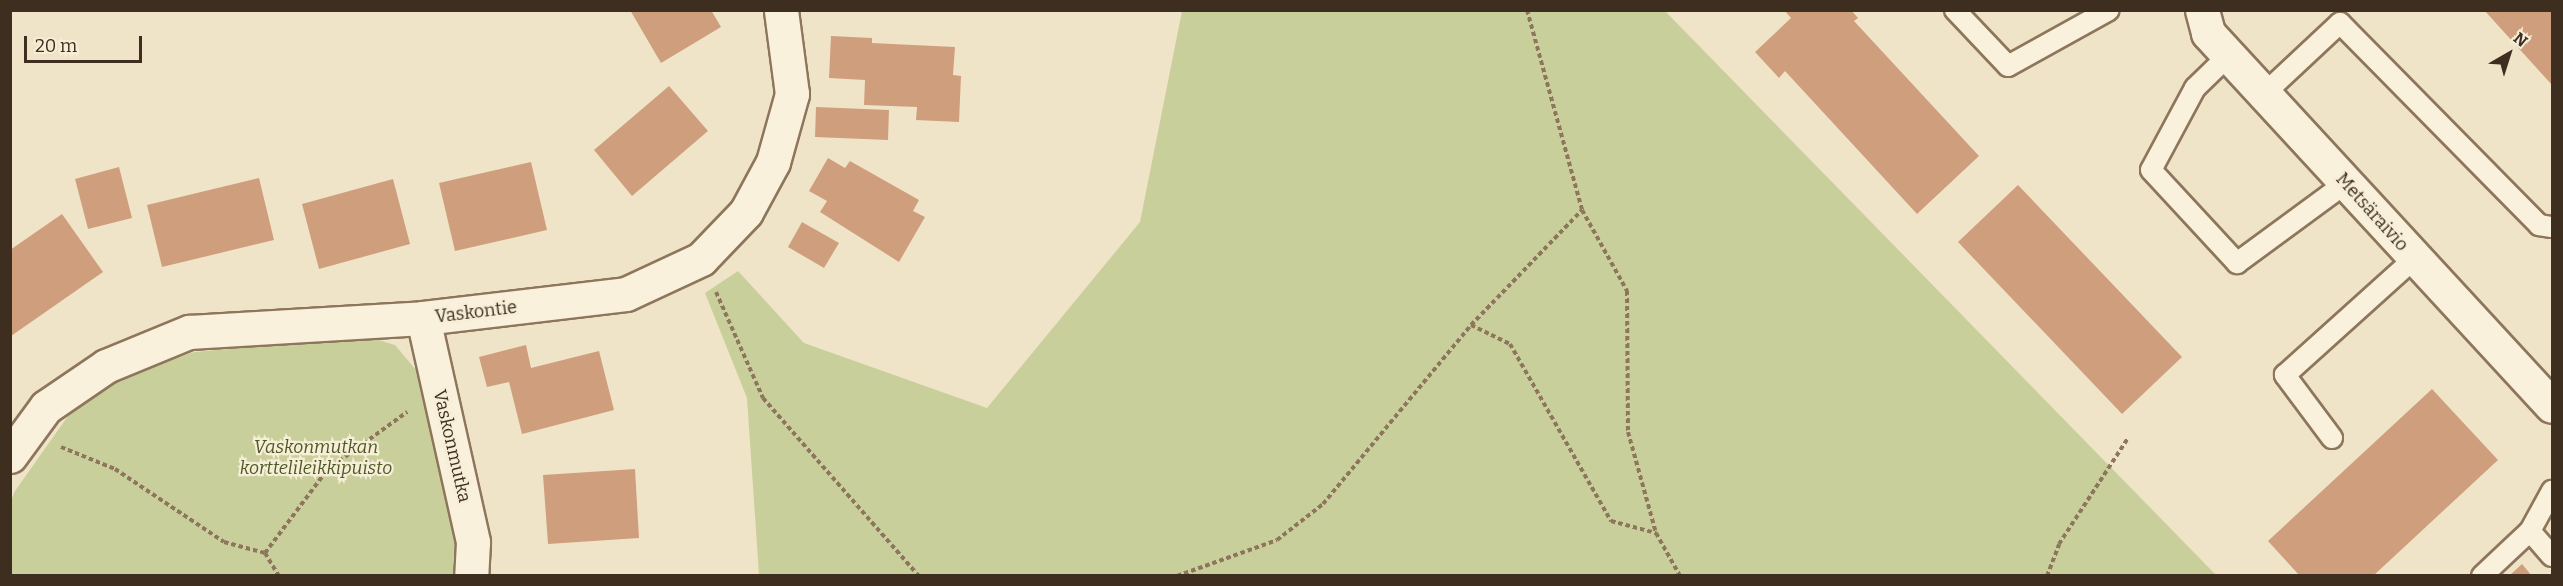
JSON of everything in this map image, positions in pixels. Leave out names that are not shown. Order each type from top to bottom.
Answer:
[{"type":"street","name":"Vaskontie","points":[[19,445],[46,407],[106,366],[189,332],[423,318],[626,294],[702,258],[746,213],[773,162],[792,94],[786,29],[781,10]]},
{"type":"street","name":"Metsäraivio","points":[[2202,10],[2208,33],[2553,406]]},
{"type":"street","name":"Vaskonmutka","points":[[423,318],[473,542],[471,576]]},
{"type":"lane","points":[[1955,10],[2008,66],[2109,10]]},
{"type":"lane","points":[[2264,94],[2340,23],[2539,225],[2553,227]]},
{"type":"lane","points":[[2229,55],[2195,88],[2151,170],[2237,262],[2346,183]]},
{"type":"lane","points":[[2331,438],[2284,375],[2415,258]]},
{"type":"lane","points":[[2482,576],[2530,531],[2553,491]]},
{"type":"lane","points":[[2530,531],[2553,556]]},
{"type":"path","points":[[1527,10],[1582,210],[1627,291],[1628,432],[1656,533],[1680,576]]},
{"type":"path","points":[[1177,576],[1277,540],[1323,504],[1471,325],[1582,210]]},
{"type":"path","points":[[702,258],[763,398],[919,576]]},
{"type":"path","points":[[1471,325],[1510,344],[1611,521],[1656,533]]},
{"type":"path","points":[[265,553],[327,470],[401,413],[443,408]]},
{"type":"path","points":[[2047,576],[2059,544],[2128,438]]},
{"type":"path","points":[[19,445],[115,469],[224,542],[265,553],[279,576]]},
{"type":"green space","points":[[1182,11],[1665,11],[2216,575],[759,575],[747,398],[705,293],[738,271],[804,343],[987,408],[1140,222]]},
{"type":"green space","name":"Vaskonmutkan korttelileikkipuisto","points":[[369,337],[395,345],[416,370],[458,552],[454,575],[11,575],[10,503],[15,491],[68,416],[119,379],[194,352]]},
{"type":"building","points":[[630,10],[711,10],[721,27],[661,63]]},
{"type":"building","points":[[1784,10],[1851,10],[1858,18],[1854,21],[1979,156],[1917,214],[1785,71],[1779,78],[1755,52],[1791,18]]},
{"type":"building","points":[[2484,10],[2552,10],[2552,85]]},
{"type":"building","points":[[831,36],[872,38],[872,43],[955,47],[953,75],[961,76],[959,122],[916,120],[917,107],[864,105],[865,80],[829,78]]},
{"type":"building","points":[[669,86],[708,131],[632,196],[594,150]]},
{"type":"building","points":[[816,107],[889,110],[888,140],[815,137]]},
{"type":"building","points":[[828,158],[845,168],[850,161],[919,200],[913,211],[925,217],[899,262],[820,212],[827,201],[809,191]]},
{"type":"building","points":[[531,162],[547,230],[455,251],[439,183]]},
{"type":"building","points":[[119,167],[132,218],[88,229],[75,179]]},
{"type":"building","points":[[259,178],[274,240],[162,267],[147,205]]},
{"type":"building","points":[[393,179],[410,244],[319,269],[302,204]]},
{"type":"building","points":[[2018,185],[2182,357],[2122,414],[1958,242]]},
{"type":"building","points":[[62,214],[103,272],[11,336],[10,250]]},
{"type":"building","points":[[802,222],[839,243],[824,268],[788,247]]},
{"type":"building","points":[[526,345],[531,368],[599,351],[614,410],[522,434],[509,382],[487,387],[479,357]]},
{"type":"building","points":[[2432,389],[2498,460],[2373,576],[2300,576],[2268,541]]},
{"type":"building","points":[[635,469],[639,538],[548,544],[543,475]]},
{"type":"building","points":[[2522,564],[2532,576],[2509,576]]}]
